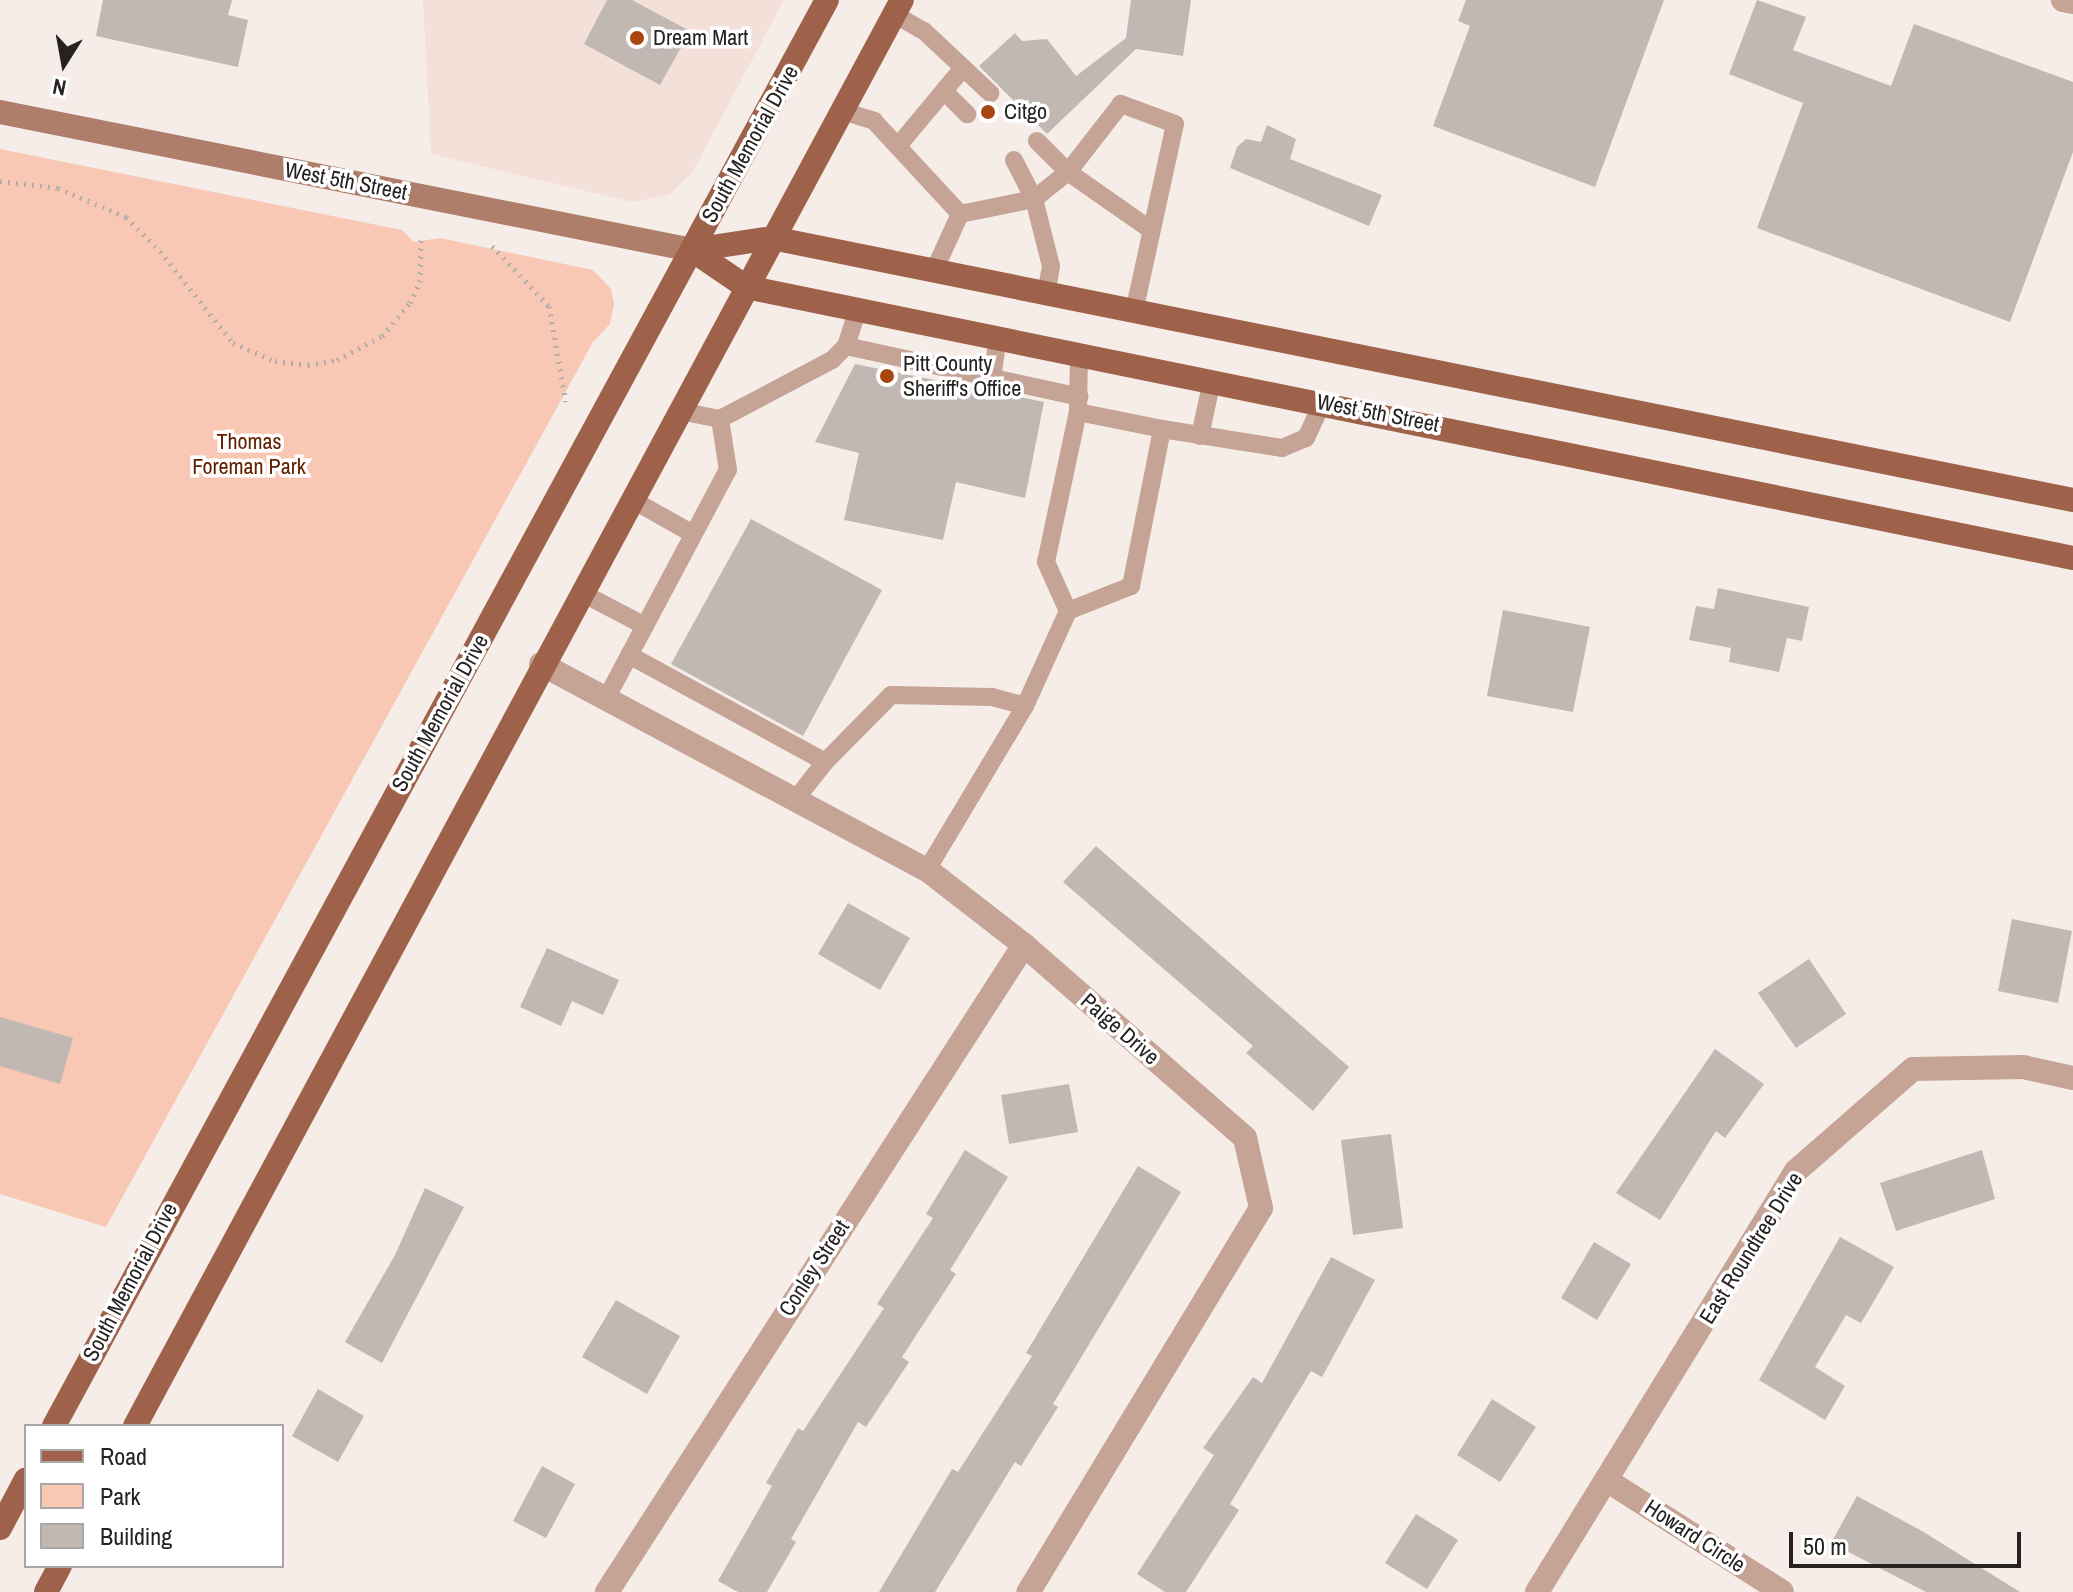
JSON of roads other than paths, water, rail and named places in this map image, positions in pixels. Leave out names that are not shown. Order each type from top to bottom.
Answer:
[{"type":"main road","name":"South Memorial Drive","points":[[55,1424],[827,0]]},
{"type":"main road","points":[[136,1424],[541,664],[898,7]]},
{"type":"main road","name":"West 5th Street","points":[[0,112],[692,250],[772,238],[2073,500]]},
{"type":"main road","name":"West 5th Street","points":[[692,250],[746,287],[1323,402],[2073,558]]},
{"type":"main road","points":[[0,1528],[24,1483]]},
{"type":"main road","points":[[46,1592],[59,1568]]},
{"type":"street","points":[[2063,0],[2073,2]]},
{"type":"street","name":"Paige Drive","points":[[541,664],[927,870],[1024,945],[1245,1138],[1261,1208],[1028,1592]]},
{"type":"street","name":"Conley Street","points":[[607,1592],[1024,945]]},
{"type":"street","name":"East Roundtree Drive","points":[[1537,1592],[1796,1171],[1913,1069],[2023,1067],[2073,1078]]},
{"type":"street","name":"Howard Circle","points":[[1608,1481],[1782,1592]]},
{"type":"lane","points":[[898,7],[990,93]]},
{"type":"lane","points":[[898,146],[963,68]]},
{"type":"lane","points":[[944,91],[967,114]]},
{"type":"lane","points":[[960,214],[1034,199],[1068,172],[1121,104],[1175,124],[1134,312]]},
{"type":"lane","points":[[842,111],[874,121],[960,214]]},
{"type":"lane","points":[[1037,141],[1068,172],[1151,230]]},
{"type":"lane","points":[[1014,160],[1034,199],[1051,266],[1046,294]]},
{"type":"lane","points":[[934,271],[960,214]]},
{"type":"lane","points":[[679,411],[720,419],[832,360],[846,346],[858,310]]},
{"type":"lane","points":[[992,379],[998,337]]},
{"type":"lane","points":[[846,346],[992,379],[1162,429],[1268,448],[1297,444],[1306,438],[1323,402]]},
{"type":"lane","points":[[1068,611],[1046,562],[1079,404],[1079,354]]},
{"type":"lane","points":[[1200,436],[1212,380]]},
{"type":"lane","points":[[606,699],[728,470],[720,419]]},
{"type":"lane","points":[[927,870],[1025,706],[1068,611],[1131,586],[1162,429]]},
{"type":"lane","points":[[631,499],[693,534]]},
{"type":"lane","points":[[580,592],[645,626]]},
{"type":"lane","points":[[629,655],[825,762]]},
{"type":"lane","points":[[795,800],[825,762],[891,695],[992,697],[1025,706]]},
{"type":"place","name":"Dream Mart","points":[[637,38]]},
{"type":"place","name":"Citgo","points":[[988,112]]},
{"type":"place","name":"Pitt County Sheriff's Office","points":[[887,376]]},
{"type":"park label","name":"Thomas Foreman Park","points":[[249,454]]}]
